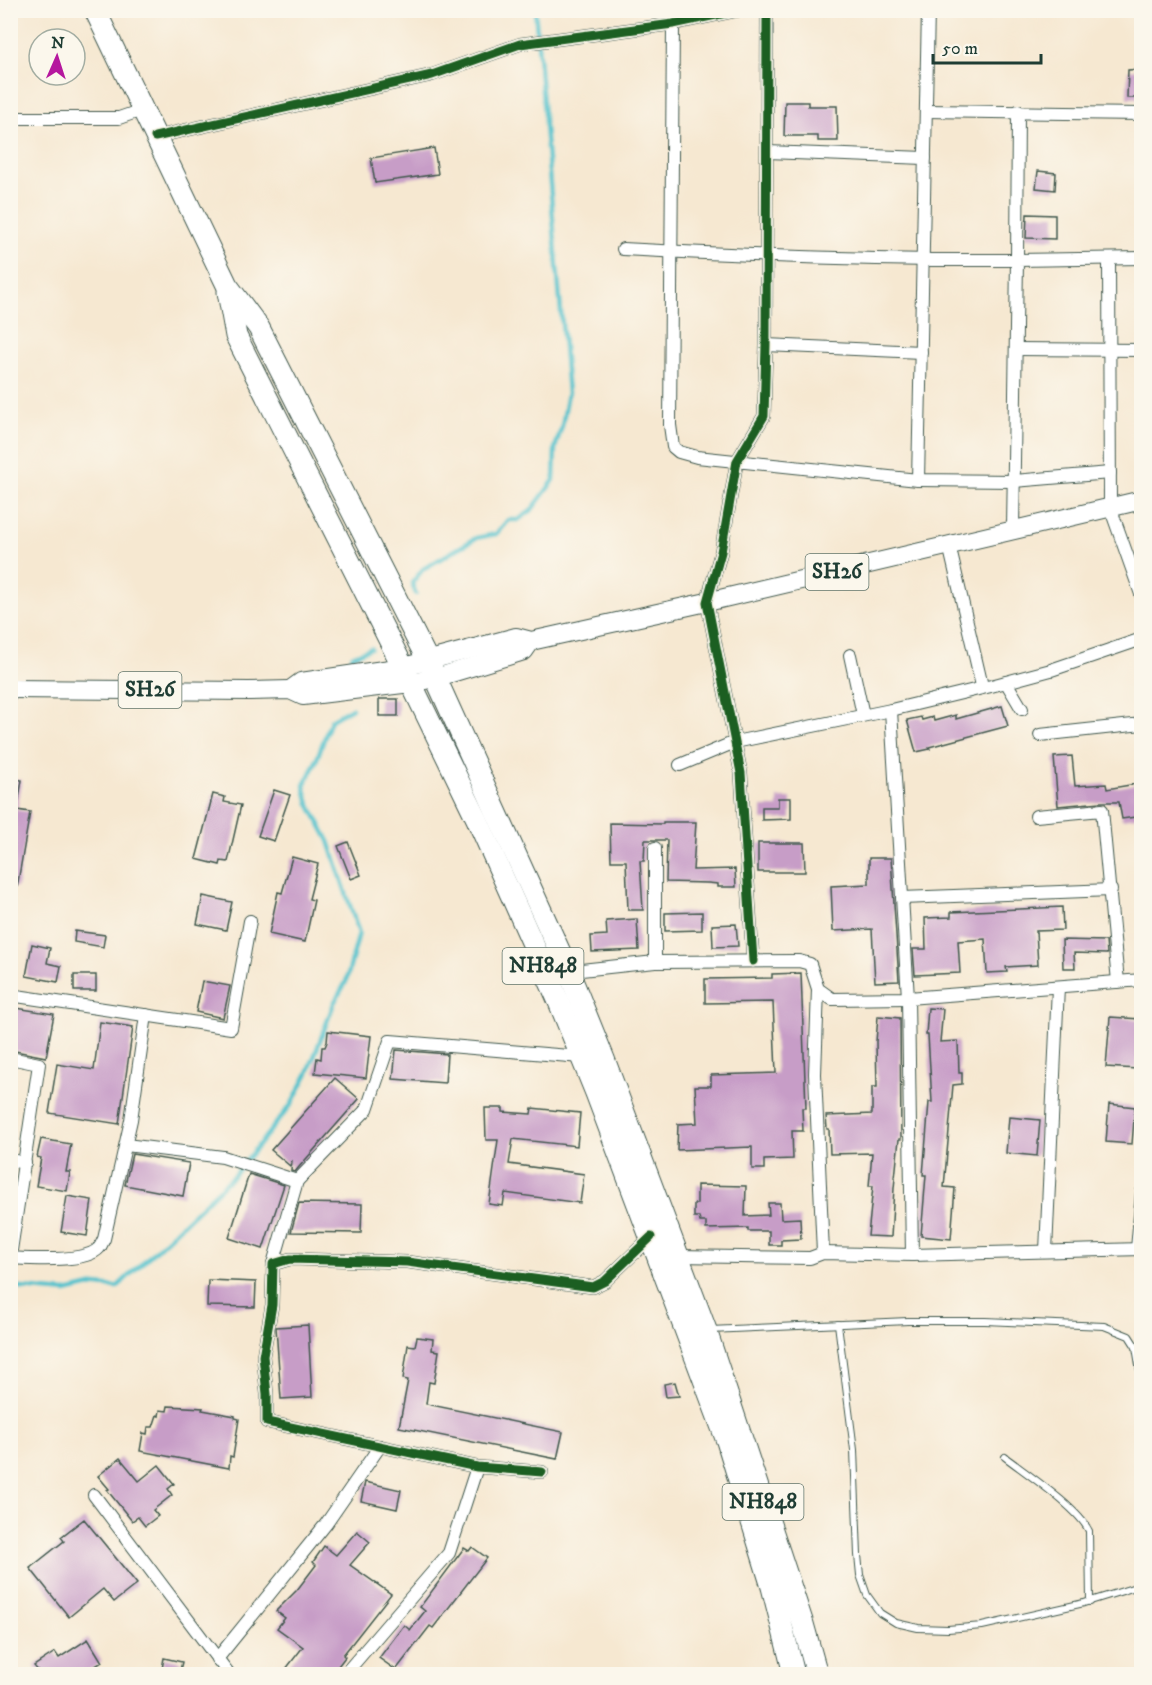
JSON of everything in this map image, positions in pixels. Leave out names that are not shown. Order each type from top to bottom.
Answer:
[{"type":"highway","name":"NH848","points":[[95,10],[226,285],[259,328],[431,669],[558,974],[581,1056],[651,1237],[696,1333],[799,1612],[817,1674]]},
{"type":"highway","name":"NH848","points":[[226,285],[236,336],[408,675],[477,819],[604,1059],[677,1256],[696,1333],[748,1506],[794,1674]]},
{"type":"main road","name":"SH26","points":[[10,689],[290,690],[303,696],[431,669],[516,637],[531,641],[1142,500]]},
{"type":"street","points":[[155,137],[432,75],[528,43],[673,24],[740,10]]},
{"type":"street","points":[[753,961],[741,773],[707,602],[721,552],[737,461],[764,416],[767,10]]},
{"type":"street","points":[[918,480],[928,10]]},
{"type":"street","points":[[673,24],[671,442],[673,447],[679,452],[697,457],[918,480],[1014,481],[1110,473]]},
{"type":"street","points":[[10,118],[119,118],[142,110]]},
{"type":"street","points":[[926,111],[1142,114]]},
{"type":"street","points":[[1013,529],[1018,111]]},
{"type":"street","points":[[767,152],[925,158]]},
{"type":"street","points":[[623,249],[766,257],[922,261],[1142,258]]},
{"type":"street","points":[[1109,259],[1110,507],[1142,597]]},
{"type":"street","points":[[766,345],[921,352]]},
{"type":"street","points":[[1016,349],[1142,350]]},
{"type":"street","points":[[949,545],[982,686]]},
{"type":"street","points":[[680,765],[735,742],[891,710],[1005,682],[1051,670],[1142,639]]},
{"type":"street","points":[[850,655],[863,716]]},
{"type":"street","points":[[1005,682],[1022,709]]},
{"type":"street","points":[[891,710],[908,999],[912,1255]]},
{"type":"street","points":[[1040,735],[1142,724]]},
{"type":"street","points":[[1036,816],[1102,810],[1118,982]]},
{"type":"street","points":[[655,848],[655,962]]},
{"type":"street","points":[[902,898],[1111,890]]},
{"type":"street","points":[[10,996],[231,1028],[250,921]]},
{"type":"street","points":[[558,974],[655,962],[807,962],[813,970],[818,989],[815,1074],[823,1253]]},
{"type":"street","points":[[818,989],[832,999],[908,999],[1142,980]]},
{"type":"street","points":[[1046,1251],[1058,987]]},
{"type":"street","points":[[10,1058],[39,1064],[10,1257],[56,1260],[87,1254],[99,1249],[104,1239],[126,1145],[146,1015]]},
{"type":"street","points":[[542,1472],[477,1467],[267,1422],[263,1356],[272,1305],[273,1264],[297,1180],[367,1109],[390,1041],[581,1056]]},
{"type":"street","points":[[126,1145],[223,1157],[297,1180]]},
{"type":"street","points":[[10,1160],[25,1163]]},
{"type":"street","points":[[677,1256],[810,1258],[823,1253],[912,1255],[1139,1249],[1142,1192]]},
{"type":"street","points":[[273,1264],[290,1259],[408,1262],[593,1287],[605,1281],[651,1237]]},
{"type":"street","points":[[217,1659],[326,1524],[380,1446]]},
{"type":"street","points":[[345,1674],[449,1553],[477,1467]]},
{"type":"street","points":[[94,1495],[228,1674]]},
{"type":"lane","points":[[696,1333],[908,1321],[985,1321],[1110,1328],[1129,1336],[1136,1347],[1140,1371],[1142,1413]]},
{"type":"lane","points":[[838,1324],[852,1427],[860,1575],[867,1595],[880,1613],[896,1623],[918,1628],[948,1629],[982,1626],[1090,1602],[1142,1585]]},
{"type":"lane","points":[[1005,1457],[1085,1522],[1089,1531],[1090,1602]]},
{"type":"building","points":[[1142,69],[1142,98],[1127,98],[1128,70]]},
{"type":"building","points":[[785,102],[808,102],[808,106],[837,106],[838,141],[818,141],[818,136],[784,136]]},
{"type":"building","points":[[434,148],[438,174],[375,183],[371,158]]},
{"type":"building","points":[[1038,171],[1056,173],[1055,190],[1036,188]]},
{"type":"building","points":[[1027,214],[1055,215],[1055,239],[1026,238]]},
{"type":"building","points":[[379,699],[398,699],[398,716],[379,716]]},
{"type":"building","points":[[1002,706],[1008,726],[916,752],[907,720],[933,717],[934,721],[956,715],[956,719]]},
{"type":"building","points":[[1072,756],[1075,786],[1106,784],[1107,789],[1142,783],[1142,816],[1122,819],[1119,802],[1058,806],[1054,757]]},
{"type":"building","points":[[10,778],[22,780],[17,810],[30,812],[17,888],[10,887]]},
{"type":"building","points":[[274,790],[290,795],[274,841],[258,836]]},
{"type":"building","points":[[213,794],[225,797],[224,802],[241,805],[228,862],[221,861],[220,865],[196,859]]},
{"type":"building","points":[[778,798],[791,798],[791,819],[762,820],[762,807],[778,807]]},
{"type":"building","points":[[663,822],[696,822],[693,870],[735,869],[736,887],[718,887],[718,884],[708,883],[666,882],[667,840],[645,840],[644,861],[640,861],[643,910],[628,910],[626,861],[611,861],[610,823],[663,824]]},
{"type":"building","points":[[348,842],[361,875],[351,879],[338,846]]},
{"type":"building","points":[[758,843],[804,843],[805,872],[758,872]]},
{"type":"building","points":[[292,857],[318,864],[309,899],[314,900],[305,942],[269,934],[278,892],[282,893]]},
{"type":"building","points":[[869,858],[891,858],[899,981],[875,982],[872,929],[833,931],[831,886],[869,884]]},
{"type":"building","points":[[203,896],[232,902],[226,930],[197,924]]},
{"type":"building","points":[[1062,907],[1063,930],[1036,931],[1038,965],[1006,967],[1007,972],[987,973],[985,939],[958,941],[960,973],[915,975],[913,949],[926,949],[925,918],[951,917],[951,912]]},
{"type":"building","points":[[702,912],[702,930],[665,931],[665,913]]},
{"type":"building","points":[[637,919],[639,950],[592,952],[591,936],[607,935],[606,921]]},
{"type":"building","points":[[736,924],[738,946],[713,947],[712,925]]},
{"type":"building","points":[[75,931],[105,935],[103,947],[74,942]]},
{"type":"building","points":[[1062,940],[1106,941],[1107,954],[1074,953],[1075,968],[1063,968]]},
{"type":"building","points":[[32,944],[50,948],[47,963],[61,966],[58,982],[26,976]]},
{"type":"building","points":[[801,973],[806,1108],[802,1108],[803,1131],[792,1131],[793,1159],[764,1160],[764,1169],[752,1169],[752,1147],[677,1150],[678,1124],[697,1123],[695,1086],[711,1086],[711,1075],[776,1073],[773,1002],[705,1003],[705,979],[772,978],[772,974]]},
{"type":"building","points":[[74,975],[96,975],[96,991],[74,991]]},
{"type":"building","points":[[202,981],[230,986],[223,1018],[196,1012]]},
{"type":"building","points":[[10,1007],[54,1014],[46,1057],[10,1050]]},
{"type":"building","points":[[928,1008],[943,1009],[940,1042],[958,1041],[959,1073],[962,1073],[962,1084],[953,1085],[944,1187],[955,1188],[951,1239],[921,1236],[926,1175],[923,1175],[929,1102],[932,1102],[928,1035],[926,1035]]},
{"type":"building","points":[[878,1016],[900,1018],[901,1139],[899,1139],[894,1188],[891,1237],[868,1236],[873,1186],[869,1186],[872,1153],[830,1154],[826,1116],[872,1114],[872,1087],[877,1087]]},
{"type":"building","points":[[1110,1017],[1140,1019],[1137,1069],[1106,1067]]},
{"type":"building","points":[[100,1022],[133,1027],[119,1124],[49,1113],[57,1064],[94,1070]]},
{"type":"building","points":[[328,1031],[371,1036],[366,1078],[315,1073],[317,1058],[321,1059],[322,1047],[325,1047],[327,1042]]},
{"type":"building","points":[[396,1050],[447,1054],[445,1083],[393,1079]]},
{"type":"building","points":[[335,1078],[359,1099],[295,1172],[291,1171],[292,1160],[290,1166],[271,1150]]},
{"type":"building","points":[[1109,1104],[1135,1107],[1132,1144],[1106,1142]]},
{"type":"building","points":[[485,1108],[503,1108],[503,1112],[531,1114],[532,1108],[580,1113],[577,1146],[513,1139],[509,1164],[584,1174],[580,1203],[505,1193],[503,1206],[489,1204],[498,1140],[486,1140]]},
{"type":"building","points":[[1009,1117],[1040,1120],[1037,1156],[1006,1153]]},
{"type":"building","points":[[41,1139],[71,1144],[66,1172],[70,1172],[67,1191],[36,1186],[41,1158],[37,1157]]},
{"type":"building","points":[[132,1154],[189,1163],[183,1196],[125,1185]]},
{"type":"building","points":[[249,1174],[284,1185],[263,1249],[229,1238]]},
{"type":"building","points":[[697,1185],[746,1186],[745,1216],[769,1215],[768,1203],[780,1203],[781,1219],[800,1218],[801,1239],[781,1240],[781,1245],[769,1245],[769,1231],[748,1231],[748,1228],[706,1229],[706,1222],[700,1222],[699,1217],[694,1217]]},
{"type":"building","points":[[67,1196],[92,1200],[87,1236],[61,1232]]},
{"type":"building","points":[[299,1203],[362,1204],[361,1233],[291,1232]]},
{"type":"building","points":[[208,1280],[256,1282],[255,1307],[207,1306]]},
{"type":"building","points":[[308,1325],[312,1397],[281,1399],[276,1327]]},
{"type":"building","points":[[417,1337],[433,1339],[432,1350],[439,1351],[434,1383],[429,1382],[426,1404],[563,1432],[557,1459],[399,1427],[408,1380],[403,1379],[408,1345],[415,1346]]},
{"type":"building","points":[[675,1382],[679,1396],[666,1397],[664,1384]]},
{"type":"building","points":[[168,1406],[203,1408],[202,1410],[235,1416],[239,1419],[229,1468],[140,1451],[143,1433],[147,1434],[148,1427],[153,1427],[160,1410],[167,1411]]},
{"type":"building","points":[[120,1458],[139,1481],[159,1465],[174,1484],[168,1489],[172,1495],[153,1510],[158,1516],[145,1526],[138,1517],[132,1521],[98,1476]]},
{"type":"building","points":[[365,1482],[401,1490],[397,1509],[361,1501]]},
{"type":"building","points":[[84,1519],[137,1584],[114,1602],[103,1589],[69,1617],[30,1568],[64,1541],[61,1537]]},
{"type":"building","points":[[357,1531],[370,1542],[350,1565],[391,1594],[343,1655],[345,1657],[332,1674],[282,1674],[303,1647],[277,1628],[285,1618],[276,1611],[297,1590],[316,1565],[313,1562],[324,1546],[336,1555]]},
{"type":"building","points":[[472,1547],[487,1558],[433,1628],[430,1626],[396,1670],[379,1658],[404,1625],[410,1630],[425,1611],[420,1607],[464,1548],[469,1551]]},
{"type":"building","points":[[88,1639],[102,1662],[83,1674],[41,1674],[34,1666],[55,1652],[59,1658]]},
{"type":"building","points":[[164,1658],[182,1662],[179,1674],[161,1674]]},
{"type":"waterway","points":[[416,594],[412,583],[423,569],[476,538],[496,534],[508,520],[518,520],[531,511],[554,480],[555,448],[568,393],[535,10]]},
{"type":"waterway","points":[[346,670],[352,656],[371,648]]},
{"type":"waterway","points":[[10,1287],[66,1292],[95,1285],[117,1287],[235,1174],[291,1105],[308,1073],[334,1003],[346,982],[359,933],[329,841],[309,804],[304,785],[315,764],[331,720],[352,708]]},
{"type":"cycle path","points":[[155,137],[432,75],[520,44],[673,24],[740,10]]},
{"type":"cycle path","points":[[753,961],[741,773],[707,602],[721,552],[737,461],[764,416],[767,10]]},
{"type":"cycle path","points":[[542,1472],[477,1467],[267,1422],[263,1356],[272,1305],[273,1264],[290,1259],[407,1262],[593,1287],[605,1281],[651,1237]]}]
